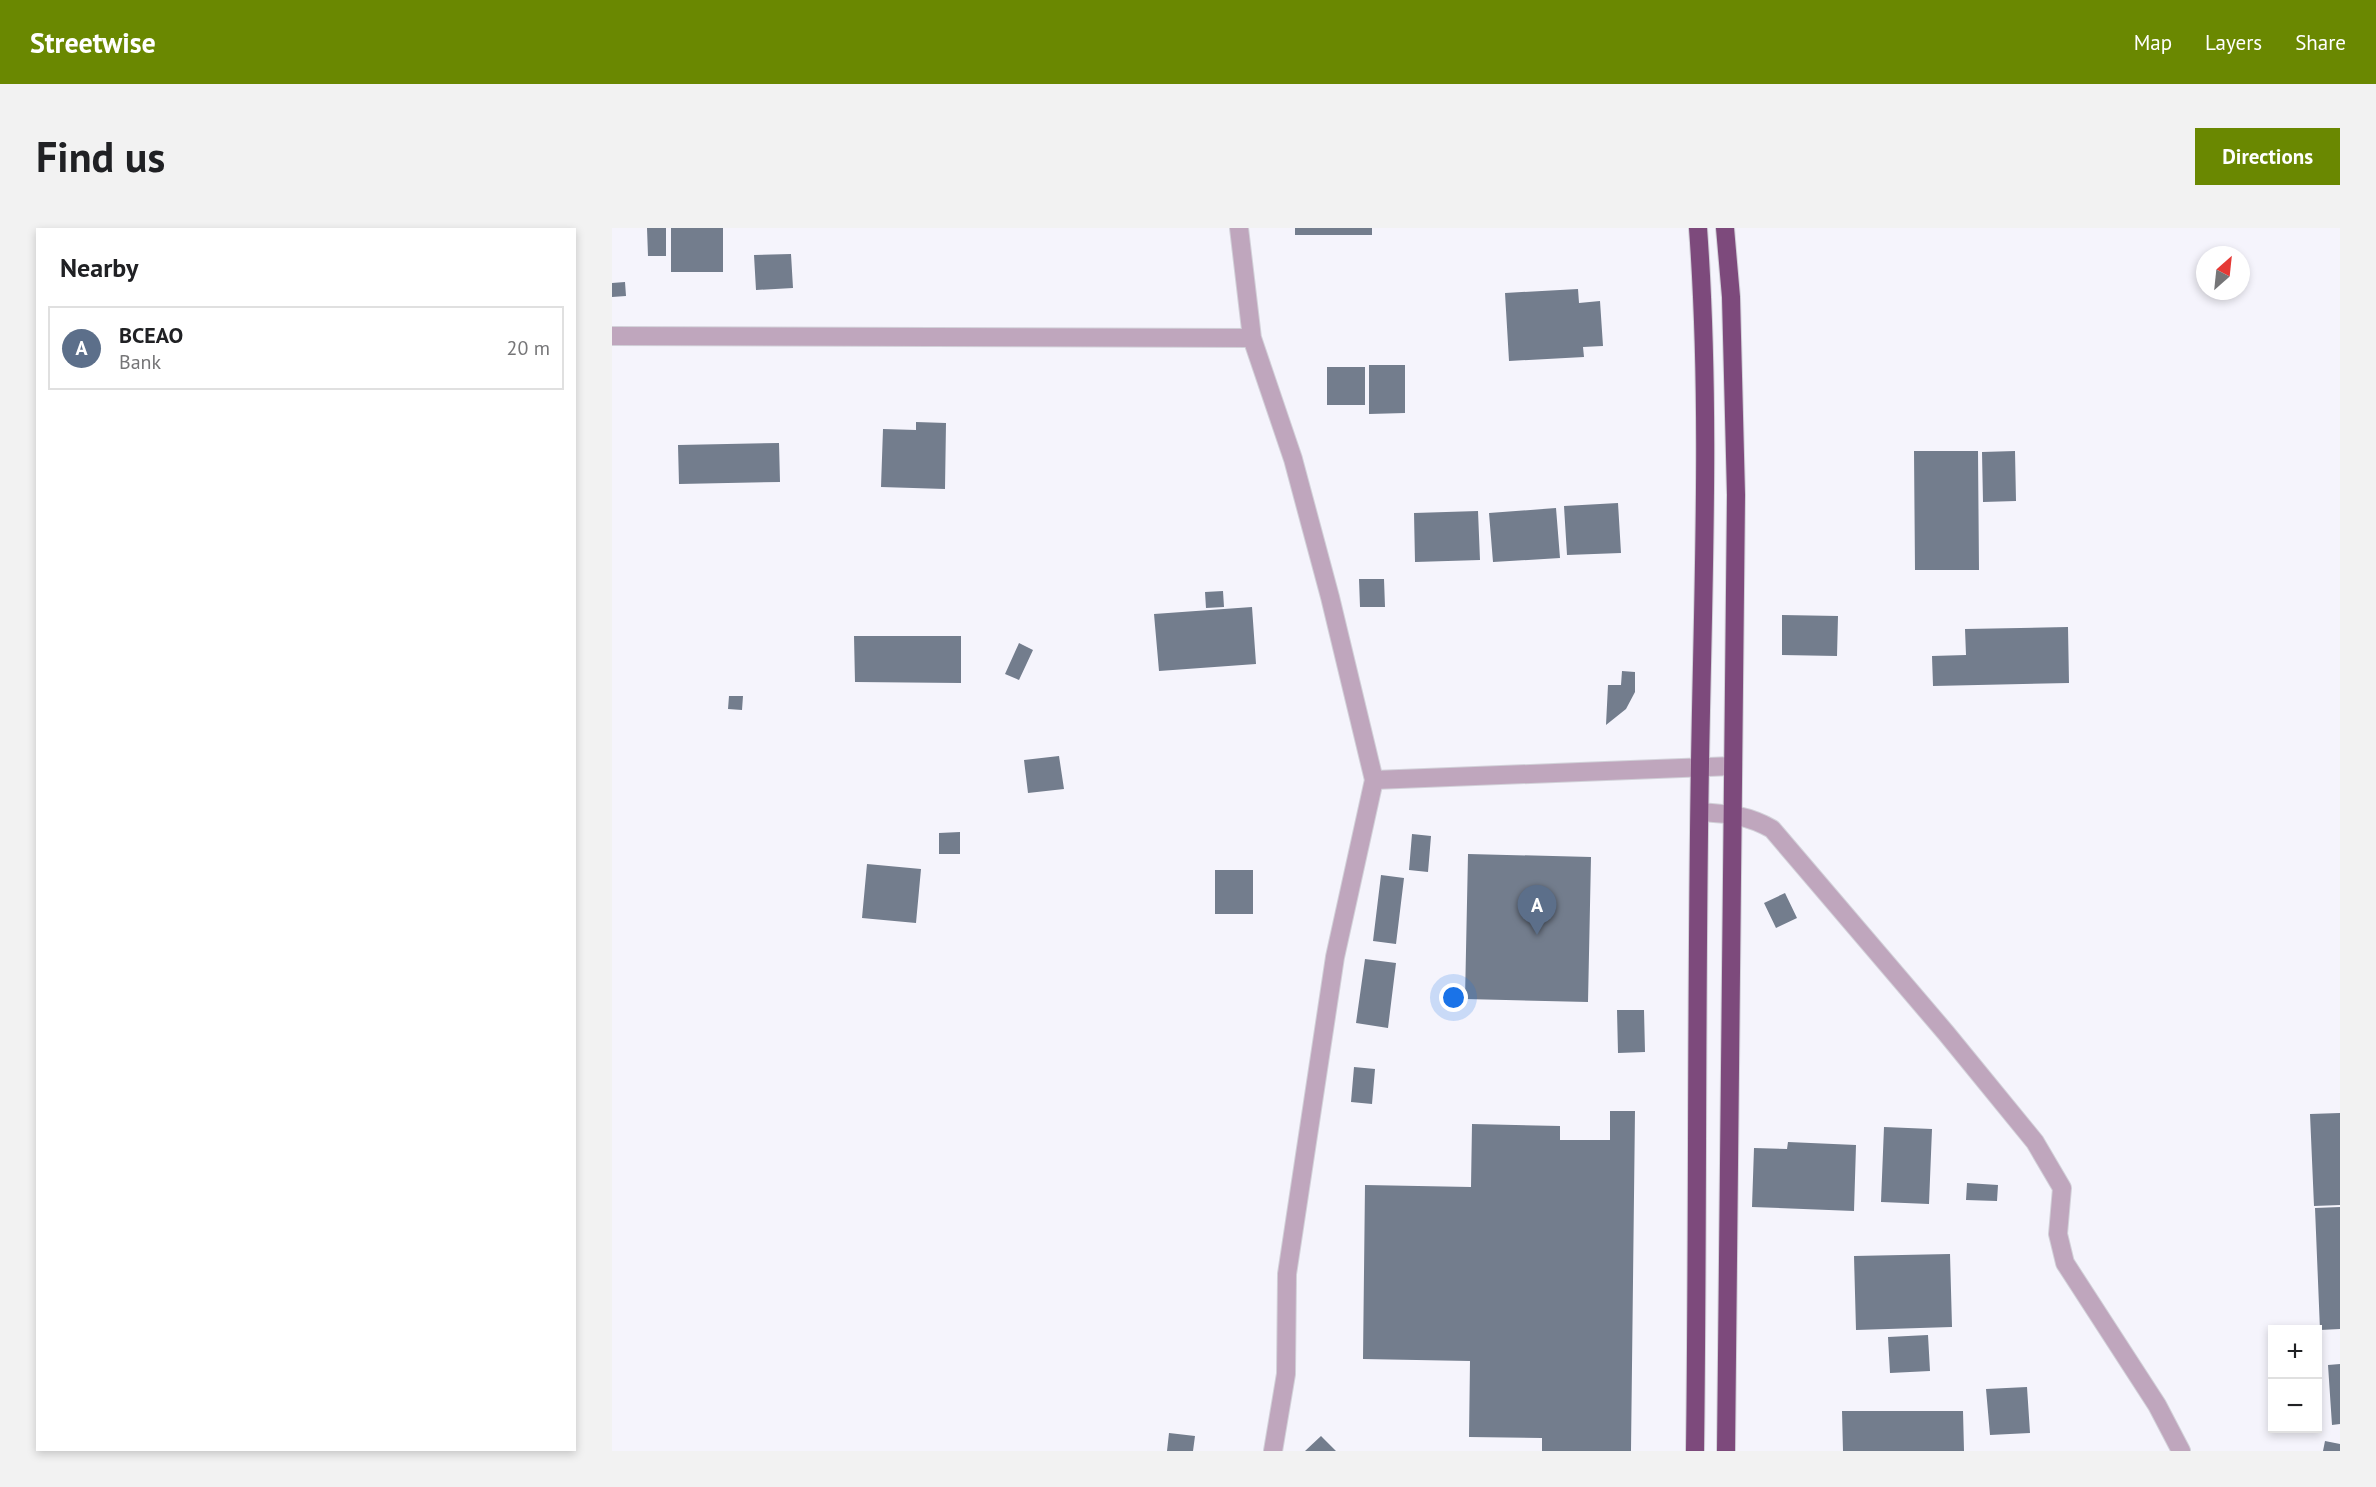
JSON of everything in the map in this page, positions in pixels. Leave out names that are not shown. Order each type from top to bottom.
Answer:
[{"type":"highway","points":[[1695,1451],[1700,767],[1706,497],[1703,302],[1698,228]]},
{"type":"highway","points":[[1725,228],[1731,297],[1736,495],[1726,1451]]},
{"type":"highway","points":[[1706,497],[1736,495]]},
{"type":"street","points":[[1239,228],[1252,338],[1296,471],[1330,597],[1374,780],[1335,957],[1287,1274],[1286,1374],[1273,1451]]},
{"type":"street","points":[[612,336],[1252,338]]},
{"type":"street","points":[[1374,780],[1733,766]]},
{"type":"street","points":[[1701,812],[1753,818],[1772,829],[1946,1033],[2035,1142],[2062,1188],[2058,1234],[2065,1263],[2157,1405],[2181,1451]]},
{"type":"building","points":[[647,228],[666,228],[666,256],[648,256]]},
{"type":"building","points":[[671,228],[723,228],[723,272],[671,272]]},
{"type":"building","points":[[1295,228],[1372,228],[1372,235],[1295,235]]},
{"type":"building","points":[[791,254],[793,288],[756,290],[754,255]]},
{"type":"building","points":[[625,282],[626,296],[612,297],[612,283]]},
{"type":"building","points":[[1578,289],[1579,303],[1600,301],[1603,346],[1583,347],[1584,357],[1509,361],[1505,293]]},
{"type":"building","points":[[1369,365],[1405,365],[1405,413],[1369,414]]},
{"type":"building","points":[[1327,367],[1365,367],[1365,405],[1327,405]]},
{"type":"building","points":[[916,422],[946,423],[945,489],[881,487],[883,429],[916,430]]},
{"type":"building","points":[[779,443],[780,482],[679,484],[678,445]]},
{"type":"building","points":[[1914,451],[1978,451],[1979,570],[1915,570]]},
{"type":"building","points":[[2015,451],[2016,501],[1983,502],[1982,452]]},
{"type":"building","points":[[1618,503],[1621,553],[1567,555],[1564,506]]},
{"type":"building","points":[[1556,508],[1560,558],[1493,562],[1489,513]]},
{"type":"building","points":[[1478,511],[1480,560],[1415,562],[1414,513]]},
{"type":"building","points":[[1359,579],[1384,579],[1385,607],[1360,607]]},
{"type":"building","points":[[1223,591],[1224,607],[1206,608],[1205,592]]},
{"type":"building","points":[[1252,607],[1256,664],[1159,671],[1154,614]]},
{"type":"building","points":[[1782,615],[1838,616],[1837,656],[1782,655]]},
{"type":"building","points":[[2068,627],[2069,683],[1933,686],[1932,656],[1966,655],[1965,629]]},
{"type":"building","points":[[854,636],[961,636],[961,683],[855,682]]},
{"type":"building","points":[[1019,643],[1033,650],[1019,680],[1005,674]]},
{"type":"building","points":[[1622,671],[1635,672],[1635,692],[1626,709],[1606,725],[1608,685],[1621,685]]},
{"type":"building","points":[[729,696],[743,696],[742,710],[728,709]]},
{"type":"building","points":[[1059,756],[1064,789],[1028,793],[1024,760]]},
{"type":"building","points":[[960,832],[960,854],[939,854],[939,833]]},
{"type":"building","points":[[1412,834],[1431,836],[1428,872],[1409,870]]},
{"type":"building","points":[[1468,854],[1591,857],[1588,1002],[1465,999]]},
{"type":"building","points":[[867,864],[921,869],[916,923],[862,918]]},
{"type":"building","points":[[1215,870],[1253,870],[1253,914],[1215,914]]},
{"type":"building","points":[[1381,875],[1404,878],[1396,944],[1373,941]]},
{"type":"building","points":[[1785,893],[1797,918],[1776,928],[1764,903]]},
{"type":"building","points":[[1365,959],[1396,963],[1388,1028],[1356,1023]]},
{"type":"building","points":[[1617,1010],[1644,1010],[1645,1052],[1618,1053]]},
{"type":"building","points":[[1354,1067],[1375,1069],[1372,1104],[1351,1102]]},
{"type":"building","points":[[1610,1111],[1635,1111],[1631,1451],[1542,1451],[1542,1438],[1469,1437],[1470,1361],[1363,1359],[1365,1185],[1471,1187],[1472,1124],[1560,1126],[1560,1140],[1610,1140]]},
{"type":"building","points":[[2340,1113],[2340,1205],[2314,1206],[2310,1114]]},
{"type":"building","points":[[1884,1127],[1932,1129],[1929,1204],[1881,1202]]},
{"type":"building","points":[[1788,1142],[1856,1145],[1854,1211],[1752,1207],[1754,1148],[1787,1149]]},
{"type":"building","points":[[1967,1183],[1998,1185],[1997,1201],[1966,1200]]},
{"type":"building","points":[[2340,1207],[2340,1329],[2322,1330],[2322,1325],[2320,1325],[2315,1208]]},
{"type":"building","points":[[1950,1254],[1952,1327],[1856,1330],[1854,1256]]},
{"type":"building","points":[[1928,1335],[1930,1371],[1890,1373],[1888,1337]]},
{"type":"building","points":[[2340,1364],[2340,1424],[2332,1425],[2328,1365]]},
{"type":"building","points":[[2027,1387],[2030,1433],[1990,1435],[1986,1389]]},
{"type":"building","points":[[1842,1411],[1963,1411],[1964,1451],[1843,1451]]},
{"type":"building","points":[[1169,1433],[1195,1436],[1193,1451],[1167,1451]]},
{"type":"building","points":[[1321,1436],[1336,1451],[1305,1451]]},
{"type":"building","points":[[2325,1441],[2340,1444],[2340,1451],[2323,1451]]},
{"type":"place","name":"BCEAO","points":[[1537,935]]}]
